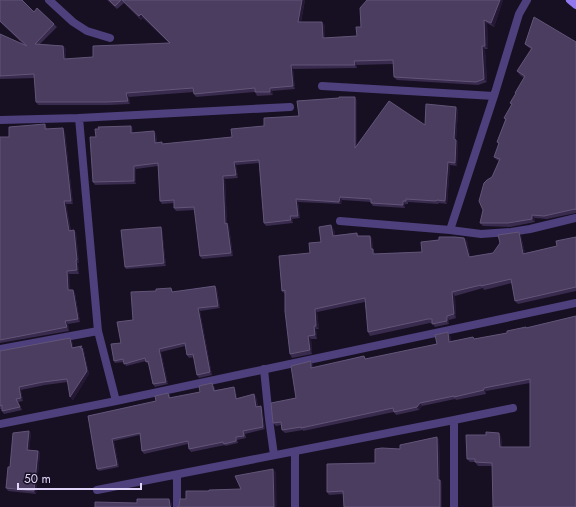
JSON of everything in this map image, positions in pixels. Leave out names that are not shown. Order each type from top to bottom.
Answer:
[{"type":"main road","points":[[570,0],[576,5]]},
{"type":"street","points":[[49,0],[73,22],[87,31],[110,38]]},
{"type":"street","points":[[450,230],[519,14],[527,0]]},
{"type":"street","points":[[322,86],[494,96]]},
{"type":"street","points":[[0,120],[79,118],[290,107]]},
{"type":"street","points":[[79,118],[98,332],[116,401]]},
{"type":"street","points":[[340,221],[481,234],[497,234],[530,229],[576,218]]},
{"type":"street","points":[[0,424],[116,401],[576,303]]},
{"type":"street","points":[[0,349],[98,332]]},
{"type":"street","points":[[264,369],[274,455]]},
{"type":"street","points":[[97,490],[514,408]]},
{"type":"street","points":[[454,420],[454,507]]},
{"type":"street","points":[[295,452],[295,507]]},
{"type":"street","points":[[177,475],[177,507]]},
{"type":"building","points":[[0,0],[22,0],[34,12],[37,8],[54,24],[35,44],[63,46],[64,59],[93,57],[93,46],[170,43],[141,14],[139,16],[122,0],[302,0],[298,22],[322,22],[323,38],[357,36],[356,27],[361,27],[360,8],[367,0],[500,0],[491,23],[484,20],[485,46],[482,46],[484,79],[476,82],[394,77],[393,60],[354,61],[355,65],[291,65],[293,86],[270,88],[270,92],[255,92],[255,88],[194,94],[193,88],[126,93],[128,101],[36,102],[34,74],[0,76],[0,34],[27,46],[0,21]]},
{"type":"building","points":[[109,0],[121,0],[115,6]]},
{"type":"building","points":[[534,17],[576,42],[576,210],[544,216],[532,215],[532,219],[508,223],[480,223],[483,210],[479,201],[484,183],[492,177],[500,159],[494,157],[499,143],[497,142],[506,119],[504,118],[512,104],[510,103],[515,93],[525,76],[517,71],[532,48],[525,44]]},
{"type":"building","points":[[355,97],[355,148],[389,101],[425,125],[426,104],[456,107],[454,139],[456,140],[455,163],[448,162],[445,201],[406,199],[406,201],[403,201],[403,205],[371,203],[371,199],[340,197],[339,202],[296,199],[298,216],[290,216],[291,220],[264,223],[259,160],[234,162],[236,175],[223,176],[225,224],[227,223],[231,253],[200,256],[194,207],[174,208],[174,200],[160,201],[158,163],[134,166],[134,181],[93,182],[90,137],[96,137],[95,129],[99,129],[98,127],[131,126],[131,133],[154,131],[155,143],[162,142],[162,144],[232,137],[231,129],[264,126],[264,118],[299,116],[297,101]]},
{"type":"building","points":[[45,124],[45,129],[63,128],[71,201],[64,201],[69,231],[74,230],[77,260],[77,270],[67,271],[68,290],[73,290],[78,319],[65,321],[67,327],[0,340],[0,137],[9,137],[9,127]]},
{"type":"building","points":[[331,225],[333,236],[357,233],[357,236],[370,236],[373,254],[422,252],[421,242],[439,240],[439,237],[455,237],[464,238],[469,257],[493,253],[500,243],[498,235],[519,232],[523,254],[557,246],[556,241],[576,237],[576,287],[515,301],[511,279],[481,285],[452,292],[454,314],[447,316],[447,321],[432,324],[432,319],[428,319],[368,332],[365,298],[315,309],[315,335],[308,336],[310,350],[290,354],[285,311],[285,290],[282,291],[279,256],[310,253],[309,243],[321,242],[319,227]]},
{"type":"building","points":[[161,227],[164,263],[125,267],[121,230]]},
{"type":"building","points":[[215,286],[218,306],[198,308],[210,372],[197,375],[193,354],[187,355],[185,343],[159,349],[166,382],[153,384],[148,361],[146,362],[145,358],[124,364],[123,359],[114,361],[111,344],[121,343],[117,322],[133,320],[131,292],[156,291],[156,289],[171,288],[172,292]]},
{"type":"building","points":[[576,316],[576,507],[493,507],[492,463],[475,462],[475,459],[467,459],[466,435],[486,435],[486,432],[499,433],[500,447],[530,447],[530,379],[484,388],[484,390],[454,397],[420,403],[417,407],[394,412],[393,408],[301,428],[282,430],[281,422],[273,423],[271,403],[296,398],[291,366],[311,361],[311,368],[364,356],[365,359],[437,344],[435,335],[448,332],[449,342],[473,337],[474,339],[507,333],[507,331]]},
{"type":"building","points":[[70,338],[72,348],[82,346],[80,348],[82,348],[87,371],[70,397],[67,379],[43,382],[19,387],[21,398],[16,399],[20,407],[2,411],[2,405],[0,406],[0,351]]},
{"type":"building","points":[[212,383],[214,391],[234,387],[236,399],[254,394],[256,407],[261,406],[263,427],[243,431],[244,436],[236,437],[236,441],[189,449],[188,441],[142,451],[140,433],[112,439],[117,465],[97,469],[88,416],[156,401],[155,396],[168,393],[169,398],[200,392],[199,386]]},
{"type":"building","points":[[29,431],[27,450],[38,451],[34,491],[6,488],[8,467],[10,467],[13,433]]},
{"type":"building","points":[[437,437],[440,507],[344,507],[343,491],[327,492],[327,464],[375,463],[375,449],[400,449],[400,445]]},
{"type":"building","points":[[273,469],[274,507],[177,507],[179,506],[180,499],[186,499],[186,491],[241,489],[235,476]]},
{"type":"building","points":[[137,499],[169,499],[171,507],[95,507],[95,502],[137,503]]}]
